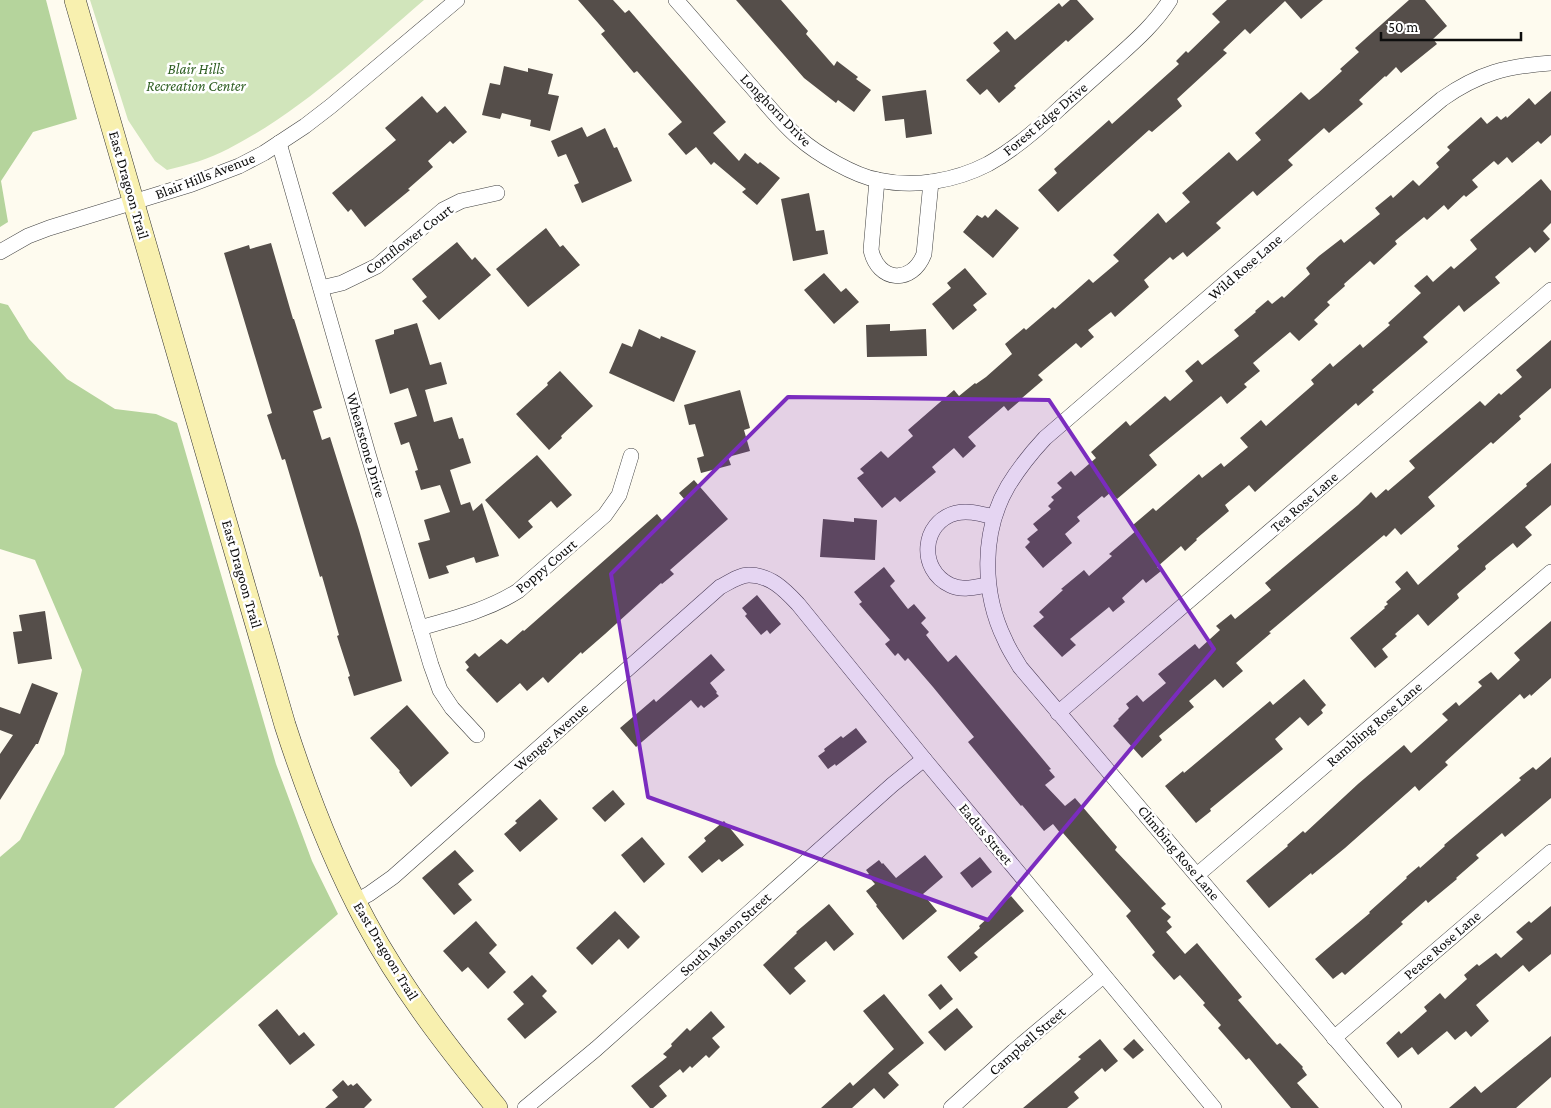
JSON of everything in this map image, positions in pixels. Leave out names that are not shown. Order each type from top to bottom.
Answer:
[{"type":"street","name":"East Dragoon Trail","points":[[74,0],[291,744],[321,827],[366,922],[390,964],[422,1011],[497,1108]]},
{"type":"street","name":"Blair Hills Avenue","points":[[0,252],[28,236],[49,228],[134,203],[239,166],[305,126],[457,0]]},
{"type":"street","name":"Longhorn Drive","points":[[676,0],[779,118],[797,137],[815,151],[846,168],[877,180],[907,183],[931,182]]},
{"type":"street","name":"Forest Edge Drive","points":[[931,182],[964,174],[988,164],[1032,134],[1139,38],[1161,15],[1170,0]]},
{"type":"street","name":"Wild Rose Lane","points":[[988,585],[989,544],[994,517],[1007,488],[1024,461],[1045,438],[1442,99],[1463,84],[1484,75],[1504,69],[1551,63]]},
{"type":"street","name":"Wheatstone Drive","points":[[279,143],[431,665],[440,690],[452,708],[477,735]]},
{"type":"street","points":[[877,180],[871,250],[873,260],[879,268],[884,272],[894,275],[904,275],[914,271],[924,254],[931,182]]},
{"type":"street","name":"Cornflower Court","points":[[321,288],[342,283],[376,266],[443,210],[461,200],[497,192]]},
{"type":"street","name":"Tea Rose Lane","points":[[1058,713],[1551,290]]},
{"type":"street","name":"Poppy Court","points":[[420,628],[479,611],[503,601],[518,591],[605,516],[619,495],[631,456]]},
{"type":"street","points":[[988,585],[964,588],[951,585],[939,578],[929,561],[928,542],[934,529],[944,518],[955,513],[970,512],[994,517]]},
{"type":"street","name":"Rambling Rose Lane","points":[[1197,875],[1551,572]]},
{"type":"street","name":"Wenger Avenue","points":[[356,901],[394,877],[720,587],[748,575]]},
{"type":"street","name":"Eadus Street","points":[[748,575],[771,580],[786,591],[798,604],[1103,976],[1214,1108]]},
{"type":"street","name":"Climbing Rose Lane","points":[[988,585],[994,610],[1005,640],[1020,667],[1394,1108]]},
{"type":"street","name":"South Mason Street","points":[[525,1108],[596,1049],[892,785],[924,759]]},
{"type":"street","name":"Peace Rose Lane","points":[[1334,1038],[1551,852]]},
{"type":"street","name":"Campbell Street","points":[[951,1108],[1014,1051],[1103,976]]},
{"type":"highlighted area","points":[[788,397],[1049,400],[1214,649],[988,920],[648,797],[611,574]]},
{"type":"green space","points":[[0,0],[46,0],[77,119],[33,132],[1,181],[8,222],[0,227]]},
{"type":"green space","name":"Blair Hills Recreation Center","points":[[90,0],[424,0],[330,80],[281,117],[221,153],[167,170],[155,161],[128,120]]},
{"type":"green space","points":[[0,303],[8,305],[29,339],[67,379],[115,409],[156,414],[177,423],[276,764],[312,861],[338,914],[114,1108],[0,1108],[0,857],[20,840],[64,754],[82,670],[35,560],[0,549]]},
{"type":"building","points":[[578,0],[613,0],[625,13],[629,10],[726,122],[713,133],[739,161],[745,153],[780,178],[757,205],[742,192],[746,189],[714,162],[711,165],[696,147],[686,155],[668,134],[682,122],[637,71],[634,73],[601,34],[605,31]]},
{"type":"building","points":[[736,0],[781,0],[808,31],[806,34],[834,66],[837,61],[871,90],[854,112],[838,100],[836,103],[804,78]]},
{"type":"building","points":[[1070,0],[1077,0],[1094,19],[1068,42],[1066,40],[1014,86],[1016,88],[999,103],[987,89],[980,95],[966,80],[1000,51],[993,43],[1007,31],[1015,40],[1059,3],[1062,7]]},
{"type":"building","points":[[1227,0],[1323,0],[1301,19],[1285,1],[1250,34],[1245,29],[1223,50],[1227,53],[1177,99],[1182,106],[1152,132],[1149,130],[1058,212],[1038,190],[1057,173],[1054,169],[1109,120],[1112,124],[1179,64],[1176,61],[1186,51],[1188,53],[1220,22],[1212,14]]},
{"type":"building","points":[[1409,0],[1425,0],[1447,26],[1433,39],[1437,44],[1401,73],[1396,67],[1385,76],[1359,100],[1363,104],[1329,133],[1324,128],[1288,160],[1293,165],[1257,196],[1253,191],[1216,223],[1221,228],[1187,257],[1183,252],[1173,260],[1170,257],[1144,280],[1149,287],[1115,317],[1111,312],[1088,330],[1094,337],[1081,348],[1076,343],[1038,375],[1043,380],[1022,399],[1008,411],[1004,406],[968,437],[976,446],[963,458],[954,448],[932,467],[936,472],[900,502],[895,497],[882,508],[857,478],[864,473],[860,469],[881,451],[888,458],[913,436],[908,430],[954,390],[959,396],[986,377],[1012,354],[1005,344],[1024,328],[1026,330],[1053,307],[1055,309],[1089,279],[1093,283],[1119,261],[1113,255],[1158,213],[1166,223],[1190,202],[1182,193],[1229,152],[1237,161],[1261,140],[1255,133],[1301,92],[1309,100],[1318,93],[1359,52],[1355,48]]},
{"type":"building","points":[[504,66],[528,72],[528,68],[553,74],[548,94],[559,96],[550,131],[530,126],[531,120],[502,113],[500,119],[482,115],[490,83],[500,85]]},
{"type":"building","points":[[926,90],[932,134],[906,138],[904,119],[885,121],[882,96]]},
{"type":"building","points":[[1551,91],[1551,135],[1541,144],[1538,141],[1512,163],[1507,157],[1498,165],[1494,161],[1472,180],[1478,187],[1466,197],[1464,195],[1448,210],[1444,205],[1427,220],[1424,217],[1395,241],[1397,244],[1374,265],[1370,261],[1327,302],[1330,305],[1314,320],[1318,324],[1299,341],[1290,332],[1253,363],[1260,371],[1244,384],[1247,387],[1227,404],[1221,396],[1149,455],[1157,465],[1117,499],[1111,492],[1104,498],[1102,496],[1077,517],[1080,521],[1065,534],[1072,543],[1043,568],[1025,547],[1030,542],[1027,539],[1038,530],[1033,524],[1051,509],[1048,506],[1054,500],[1051,497],[1062,488],[1057,483],[1071,471],[1075,476],[1096,458],[1091,452],[1126,421],[1130,426],[1165,396],[1170,401],[1193,381],[1185,371],[1198,360],[1202,365],[1239,336],[1234,330],[1268,300],[1272,304],[1282,296],[1284,298],[1310,274],[1306,268],[1341,239],[1344,243],[1380,214],[1375,208],[1391,195],[1393,198],[1413,180],[1419,186],[1439,167],[1436,163],[1450,150],[1447,147],[1481,117],[1487,124],[1497,116],[1501,120],[1506,116],[1507,118],[1529,98],[1535,105]]},
{"type":"building","points":[[422,96],[437,113],[445,106],[467,132],[453,144],[450,141],[428,161],[433,167],[408,189],[410,190],[365,227],[351,209],[348,212],[332,193],[396,140],[385,128]]},
{"type":"building","points":[[582,127],[587,137],[605,128],[614,148],[617,147],[632,181],[582,203],[574,185],[579,183],[566,154],[558,157],[551,141]]},
{"type":"building","points":[[1541,179],[1551,191],[1551,223],[1543,231],[1550,239],[1535,253],[1530,247],[1495,277],[1500,283],[1464,312],[1459,305],[1423,337],[1428,342],[1372,390],[1374,392],[1358,406],[1356,403],[1255,492],[1249,485],[1225,505],[1229,511],[1185,551],[1181,546],[1157,567],[1161,571],[1146,583],[1143,579],[1122,598],[1125,602],[1113,612],[1109,607],[1070,639],[1076,645],[1062,657],[1033,626],[1044,617],[1039,612],[1063,590],[1061,589],[1084,570],[1089,576],[1112,556],[1109,554],[1137,530],[1133,525],[1153,508],[1156,511],[1199,474],[1202,478],[1221,463],[1224,467],[1248,447],[1240,438],[1261,420],[1266,426],[1314,384],[1311,380],[1330,363],[1333,367],[1360,344],[1363,348],[1390,325],[1388,323],[1421,293],[1414,286],[1427,275],[1433,282],[1451,266],[1454,269],[1477,249],[1470,240]]},
{"type":"building","points":[[809,193],[816,231],[824,230],[828,254],[793,261],[781,199]]},
{"type":"building","points":[[996,209],[1019,228],[993,258],[963,232],[977,215],[982,218],[985,215],[988,218]]},
{"type":"building","points":[[546,228],[560,247],[563,245],[580,265],[528,307],[496,269]]},
{"type":"building","points":[[457,242],[472,260],[475,257],[491,275],[439,320],[422,301],[427,297],[412,279]]},
{"type":"building","points":[[271,243],[322,408],[313,411],[322,440],[330,437],[402,681],[354,696],[322,576],[320,577],[285,459],[282,460],[267,415],[272,413],[224,253],[249,245],[250,249]]},
{"type":"building","points":[[965,268],[987,294],[973,305],[977,310],[953,330],[932,304],[951,288],[947,283]]},
{"type":"building","points":[[824,273],[841,292],[846,288],[859,302],[834,324],[804,290]]},
{"type":"building","points":[[417,323],[430,365],[441,362],[447,384],[425,390],[434,422],[452,417],[459,439],[463,438],[471,463],[450,470],[461,505],[470,502],[473,511],[482,503],[499,556],[476,563],[474,557],[446,566],[449,573],[429,579],[418,543],[430,540],[424,520],[450,512],[440,485],[421,490],[415,471],[418,470],[409,442],[401,445],[394,423],[417,416],[408,388],[390,394],[375,340],[394,334],[394,330]]},
{"type":"building","points":[[890,324],[890,331],[926,329],[927,356],[867,357],[866,325]]},
{"type":"building","points":[[639,329],[660,339],[661,336],[696,351],[674,402],[609,373],[622,343],[632,347]]},
{"type":"building","points":[[1551,340],[1551,388],[1519,416],[1521,419],[1493,444],[1491,442],[1428,497],[1435,506],[1401,535],[1395,528],[1386,537],[1384,535],[1269,632],[1271,633],[1236,663],[1243,671],[1223,688],[1215,679],[1189,701],[1194,707],[1159,736],[1162,740],[1142,758],[1113,726],[1129,708],[1126,704],[1137,695],[1143,702],[1166,683],[1158,674],[1195,644],[1199,649],[1220,630],[1216,626],[1231,614],[1235,619],[1271,590],[1265,583],[1371,492],[1376,498],[1386,489],[1388,491],[1415,468],[1409,461],[1480,401],[1485,406],[1499,393],[1501,395],[1522,377],[1516,370]]},
{"type":"building","points":[[560,371],[593,406],[549,450],[516,414],[548,385],[547,383]]},
{"type":"building","points":[[740,390],[750,428],[744,430],[750,451],[728,457],[731,465],[701,473],[697,458],[704,456],[695,424],[689,425],[684,405]]},
{"type":"building","points":[[537,455],[572,495],[557,508],[551,501],[528,521],[533,527],[519,539],[485,500]]},
{"type":"building","points":[[1551,463],[1551,505],[1525,527],[1532,535],[1517,548],[1513,543],[1485,566],[1486,569],[1457,594],[1459,598],[1428,626],[1418,614],[1395,634],[1397,636],[1382,649],[1388,657],[1375,668],[1350,638],[1385,608],[1388,604],[1386,602],[1401,589],[1395,582],[1407,571],[1418,585],[1459,549],[1457,546]]},
{"type":"building","points":[[694,480],[728,519],[670,570],[674,574],[661,583],[582,654],[581,652],[548,683],[543,677],[527,691],[520,683],[497,703],[466,670],[469,667],[465,662],[475,653],[479,657],[501,639],[507,644],[524,631],[657,514],[662,520],[685,500],[679,493]]},
{"type":"building","points":[[854,518],[877,520],[875,560],[820,557],[823,519],[854,522]]},
{"type":"building","points":[[884,567],[895,581],[890,586],[908,609],[914,604],[926,618],[921,623],[929,632],[926,635],[938,650],[948,662],[956,655],[1051,769],[1049,770],[1055,777],[1045,785],[1065,806],[1075,798],[1117,847],[1115,850],[1166,904],[1161,908],[1171,917],[1167,921],[1172,927],[1166,932],[1185,954],[1197,943],[1242,997],[1238,1000],[1277,1045],[1280,1043],[1303,1067],[1307,1075],[1297,1083],[1319,1108],[1291,1108],[1249,1058],[1246,1060],[1218,1028],[1221,1025],[1203,1005],[1205,1003],[1180,975],[1174,980],[1152,955],[1155,952],[1126,916],[1131,911],[1063,833],[1061,834],[1053,824],[1044,831],[968,742],[974,737],[933,687],[908,658],[905,661],[898,653],[895,656],[885,644],[890,640],[859,604],[862,602],[854,592]]},
{"type":"building","points":[[757,595],[781,624],[770,634],[767,630],[761,635],[745,616],[747,614],[742,608]]},
{"type":"building","points":[[45,611],[52,659],[18,664],[13,632],[22,631],[19,615]]},
{"type":"building","points":[[1551,621],[1551,678],[1531,696],[1530,694],[1524,699],[1520,694],[1445,762],[1448,765],[1419,791],[1415,786],[1345,848],[1269,908],[1246,881],[1303,831],[1305,833],[1404,745],[1411,753],[1448,720],[1442,714],[1456,702],[1459,706],[1482,686],[1478,682],[1491,672],[1498,680],[1520,660],[1514,653]]},
{"type":"building","points":[[711,654],[725,670],[710,683],[719,696],[704,708],[701,705],[698,708],[691,700],[636,747],[620,728],[654,699],[656,702]]},
{"type":"building","points":[[1304,679],[1326,705],[1321,710],[1323,713],[1308,726],[1300,717],[1275,739],[1283,749],[1210,809],[1211,811],[1196,823],[1165,786],[1183,771],[1184,773],[1270,701],[1273,705]]},
{"type":"building","points":[[32,683],[58,693],[38,744],[36,744],[0,800],[0,754],[13,735],[0,730],[0,707],[20,714]]},
{"type":"building","points":[[407,705],[449,753],[411,787],[400,771],[370,738]]},
{"type":"building","points":[[856,728],[867,742],[836,766],[835,764],[828,769],[818,756],[841,736],[843,738]]},
{"type":"building","points":[[1551,757],[1551,798],[1505,837],[1502,833],[1476,855],[1479,858],[1457,879],[1428,903],[1426,900],[1401,922],[1403,924],[1345,975],[1342,972],[1333,979],[1315,959],[1370,913],[1406,877],[1419,866],[1420,868],[1444,845],[1521,780],[1519,778],[1533,767],[1536,770]]},
{"type":"building","points":[[613,790],[625,804],[605,822],[592,808]]},
{"type":"building","points":[[540,799],[558,819],[520,852],[504,834],[517,823],[515,821]]},
{"type":"building","points":[[724,821],[744,845],[722,862],[719,859],[702,873],[688,857],[706,841],[704,838]]},
{"type":"building","points":[[642,837],[665,864],[644,883],[621,855]]},
{"type":"building","points":[[455,850],[474,871],[458,884],[472,900],[454,915],[422,878]]},
{"type":"building","points":[[925,855],[943,877],[923,894],[937,911],[903,940],[866,891],[875,884],[867,875],[869,874],[866,870],[879,860],[896,878]]},
{"type":"building","points":[[980,857],[992,872],[972,888],[960,873]]},
{"type":"building","points":[[1011,896],[1024,911],[974,953],[978,957],[960,972],[947,957],[980,928],[979,926],[990,914]]},
{"type":"building","points":[[829,904],[854,934],[834,951],[826,941],[794,968],[806,981],[790,995],[763,965],[796,932]]},
{"type":"building","points":[[1551,906],[1551,954],[1529,972],[1523,965],[1476,1005],[1489,1021],[1471,1037],[1466,1031],[1455,1040],[1447,1031],[1418,1055],[1412,1047],[1398,1058],[1386,1043],[1399,1031],[1401,1034],[1427,1011],[1424,1007],[1440,993],[1445,999],[1467,979],[1464,975],[1477,964],[1479,966],[1496,953],[1501,958],[1523,939],[1516,932],[1529,921],[1531,923]]},
{"type":"building","points":[[615,911],[640,937],[628,949],[619,939],[592,965],[576,948]]},
{"type":"building","points":[[476,921],[497,945],[489,953],[506,972],[488,989],[468,967],[462,972],[443,951]]},
{"type":"building","points":[[532,975],[547,991],[542,996],[557,1012],[525,1039],[507,1019],[524,1004],[513,992]]},
{"type":"building","points":[[941,984],[953,999],[940,1010],[928,995]]},
{"type":"building","points":[[884,994],[924,1043],[888,1073],[899,1085],[884,1099],[874,1088],[852,1108],[821,1108],[850,1082],[853,1086],[894,1049],[863,1011]]},
{"type":"building","points":[[957,1008],[973,1027],[945,1051],[928,1032]]},
{"type":"building","points":[[277,1009],[299,1036],[304,1032],[315,1045],[290,1065],[258,1025]]},
{"type":"building","points":[[711,1011],[725,1027],[712,1038],[720,1047],[709,1058],[706,1055],[692,1068],[690,1066],[683,1073],[680,1069],[659,1086],[667,1096],[653,1108],[650,1108],[631,1086],[667,1057],[663,1054],[687,1028],[690,1031]]},
{"type":"building","points":[[1551,1036],[1551,1077],[1516,1108],[1449,1108],[1475,1086],[1481,1093]]},
{"type":"building","points":[[1100,1039],[1118,1061],[1105,1072],[1102,1068],[1074,1092],[1079,1098],[1067,1108],[1023,1108],[1081,1059],[1078,1057]]},
{"type":"building","points":[[1134,1039],[1144,1050],[1133,1059],[1123,1049]]},
{"type":"building","points":[[343,1080],[348,1086],[351,1084],[353,1086],[357,1083],[372,1100],[364,1108],[325,1108],[338,1097],[332,1090]]}]
